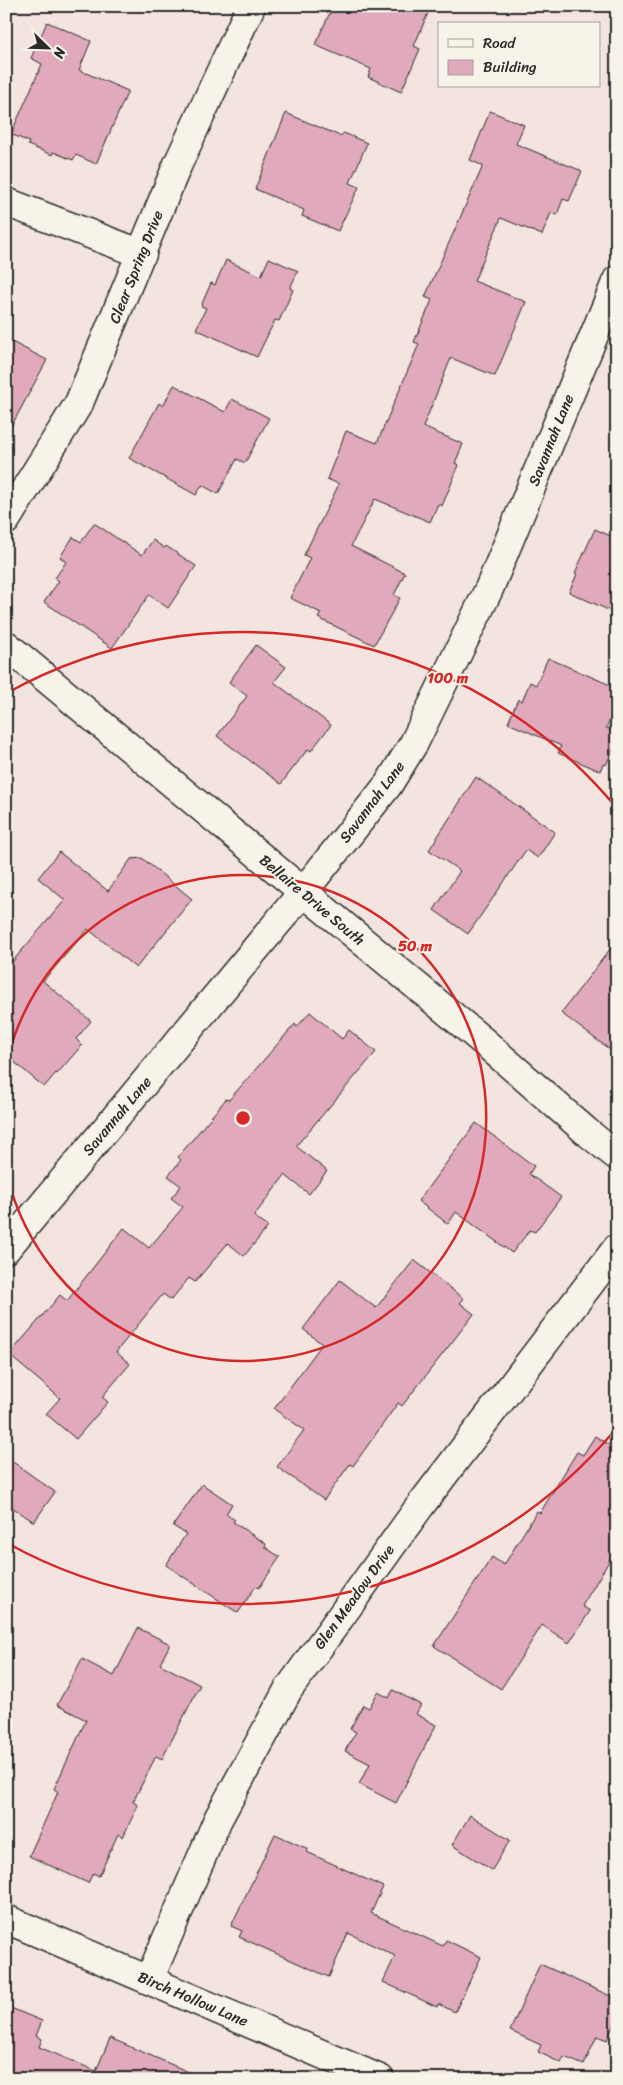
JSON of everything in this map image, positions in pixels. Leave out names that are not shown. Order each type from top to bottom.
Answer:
[{"type":"street","name":"Clear Spring Drive","points":[[6,520],[79,403],[177,166],[251,6]]},
{"type":"street","points":[[6,202],[142,254]]},
{"type":"street","name":"Savannah Lane","points":[[6,1249],[302,892],[388,785],[414,743],[489,589],[617,280]]},
{"type":"street","name":"Bellaire Drive South","points":[[6,645],[484,1042],[586,1132],[617,1156]]},
{"type":"street","name":"Glen Meadow Drive","points":[[149,1980],[218,1819],[288,1690],[420,1506],[617,1248]]},
{"type":"street","name":"Birch Hollow Lane","points":[[6,1919],[380,2079]]},
{"type":"building","points":[[333,6],[431,6],[414,46],[420,49],[401,92],[368,77],[371,69],[315,45]]},
{"type":"building","points":[[47,22],[91,41],[79,70],[128,91],[96,164],[76,155],[73,160],[53,152],[52,155],[28,145],[29,142],[11,134],[42,64],[31,58]]},
{"type":"building","points":[[490,111],[524,125],[516,144],[582,171],[569,201],[563,199],[557,215],[551,213],[542,235],[501,218],[474,281],[526,302],[495,376],[451,358],[423,427],[463,444],[455,463],[459,465],[442,506],[438,504],[430,522],[375,499],[351,546],[405,573],[394,595],[400,598],[374,645],[318,618],[321,613],[290,598],[310,558],[304,555],[339,484],[327,479],[346,431],[377,443],[419,344],[414,342],[432,300],[425,297],[483,166],[470,160]]},
{"type":"building","points":[[286,113],[340,136],[344,133],[367,143],[350,183],[359,187],[338,231],[302,216],[304,210],[255,189]]},
{"type":"building","points":[[269,258],[298,271],[290,288],[293,290],[279,321],[275,320],[257,357],[196,329],[206,308],[201,306],[211,283],[215,285],[226,260],[261,276]]},
{"type":"building","points":[[6,339],[47,360],[6,436]]},
{"type":"building","points":[[174,385],[225,412],[232,399],[269,418],[245,463],[237,459],[218,494],[202,485],[196,495],[129,458],[159,403],[163,406]]},
{"type":"building","points":[[94,523],[142,555],[153,540],[164,548],[166,546],[196,566],[168,608],[149,595],[112,648],[44,602],[59,581],[55,578],[66,562],[60,557],[73,537],[81,542]]},
{"type":"building","points":[[595,529],[617,539],[617,614],[569,592],[577,574],[575,573]]},
{"type":"building","points":[[256,645],[286,667],[274,682],[331,725],[311,751],[308,749],[281,784],[217,736],[247,696],[229,682]]},
{"type":"building","points":[[548,658],[617,688],[617,704],[606,728],[617,732],[617,741],[606,765],[603,764],[600,771],[558,753],[561,746],[508,723],[518,699],[522,701],[530,682],[536,685]]},
{"type":"building","points":[[476,777],[555,832],[538,858],[526,850],[468,934],[434,910],[460,871],[429,850]]},
{"type":"building","points":[[59,852],[108,891],[131,859],[142,858],[192,899],[136,968],[88,929],[43,981],[91,1021],[76,1039],[82,1045],[44,1087],[6,1055],[6,969],[65,900],[38,878]]},
{"type":"building","points":[[617,940],[617,1055],[561,1013]]},
{"type":"building","points":[[310,1012],[342,1039],[349,1030],[376,1052],[296,1146],[327,1171],[309,1194],[285,1175],[254,1216],[268,1227],[244,1256],[228,1243],[195,1282],[189,1278],[171,1300],[163,1294],[116,1352],[130,1364],[102,1397],[108,1402],[76,1439],[46,1414],[60,1398],[9,1355],[60,1295],[67,1301],[124,1228],[149,1248],[183,1207],[171,1198],[181,1186],[168,1176],[181,1160],[178,1157],[226,1099],[229,1100],[295,1024],[297,1027]]},
{"type":"building","points":[[476,1123],[534,1166],[529,1174],[561,1197],[535,1232],[530,1230],[512,1253],[456,1212],[448,1224],[418,1201]]},
{"type":"building","points":[[414,1260],[464,1299],[460,1303],[474,1314],[402,1406],[398,1403],[353,1466],[350,1464],[324,1500],[277,1467],[304,1430],[274,1409],[322,1344],[303,1329],[340,1280],[376,1308]]},
{"type":"building","points":[[595,1436],[617,1450],[617,1548],[582,1606],[590,1611],[569,1643],[542,1625],[501,1689],[434,1646],[492,1557],[504,1565],[537,1511],[540,1513],[577,1452],[583,1455]]},
{"type":"building","points":[[6,1457],[55,1492],[34,1522],[6,1503]]},
{"type":"building","points":[[202,1484],[232,1504],[226,1514],[235,1520],[233,1522],[266,1544],[265,1547],[280,1557],[259,1588],[256,1586],[238,1613],[166,1565],[186,1534],[173,1526]]},
{"type":"building","points":[[138,1628],[170,1644],[160,1664],[200,1685],[162,1759],[156,1756],[133,1802],[138,1805],[123,1837],[118,1834],[99,1876],[93,1873],[88,1883],[29,1856],[58,1792],[54,1789],[86,1720],[57,1705],[82,1659],[114,1676]]},
{"type":"building","points":[[393,1690],[421,1705],[416,1714],[436,1725],[396,1803],[359,1784],[370,1764],[345,1751],[356,1732],[350,1729],[363,1705],[369,1708],[378,1692],[389,1698]]},
{"type":"building","points":[[470,1815],[510,1840],[492,1870],[452,1845]]},
{"type":"building","points":[[275,1834],[308,1849],[307,1852],[383,1887],[371,1913],[443,1946],[446,1940],[481,1957],[455,2012],[438,2004],[437,2007],[383,1982],[395,1956],[348,1933],[329,1977],[239,1937],[242,1931],[231,1926]]},
{"type":"building","points":[[540,1964],[617,1999],[617,2019],[607,2040],[597,2036],[584,2065],[564,2057],[561,2063],[538,2052],[541,2045],[510,2031]]},
{"type":"building","points":[[6,2006],[42,2021],[36,2036],[42,2039],[39,2047],[96,2071],[110,2038],[205,2079],[6,2079]]}]
